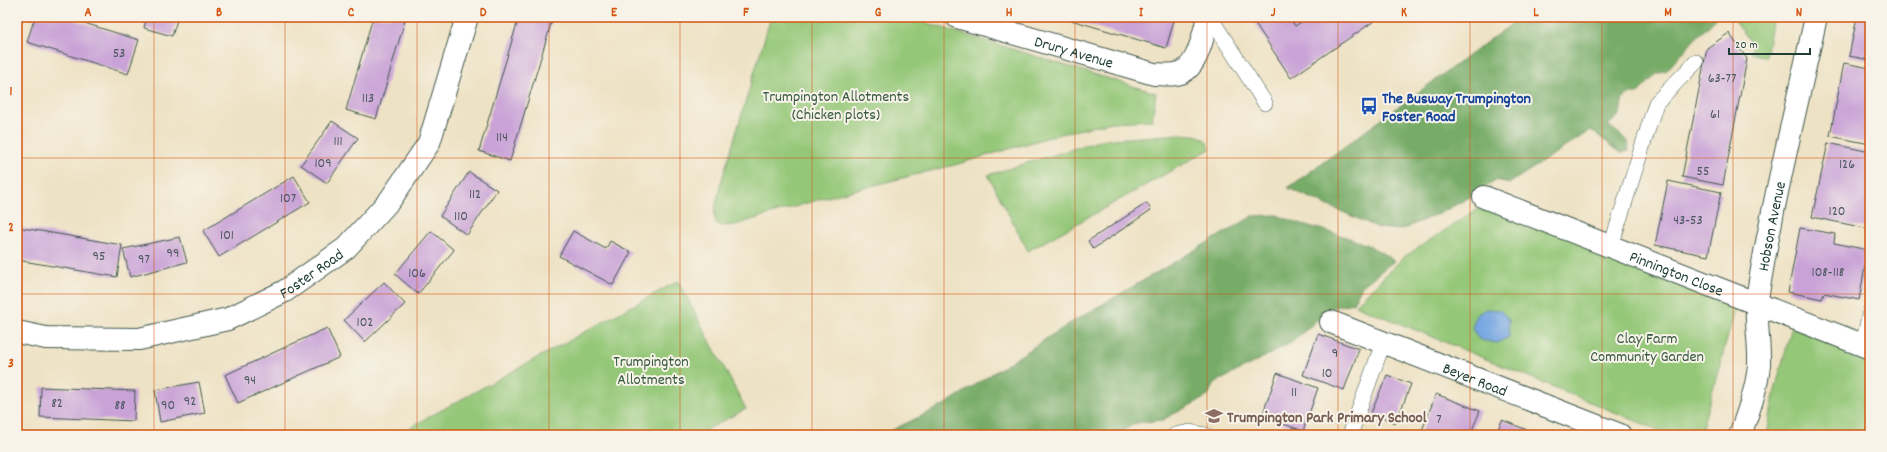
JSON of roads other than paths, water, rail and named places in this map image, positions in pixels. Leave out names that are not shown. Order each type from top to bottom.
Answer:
[{"type":"street","name":"Foster Road","points":[[17,332],[46,338],[139,339],[228,319],[291,287],[346,248],[390,200],[430,143],[467,17]]},
{"type":"street","name":"Drury Avenue","points":[[957,17],[985,21],[1154,74],[1177,74],[1191,66],[1210,17]]},
{"type":"street","name":"Hobson Avenue","points":[[1740,435],[1756,386],[1759,332],[1756,304],[1763,261],[1816,17]]},
{"type":"street","name":"Pinnington Close","points":[[1484,197],[1866,346]]},
{"type":"street","name":"Beyer Road","points":[[1331,322],[1620,435]]},
{"type":"lane","points":[[1210,17],[1265,103]]},
{"type":"lane","points":[[1611,246],[1656,103],[1696,62]]},
{"type":"lane","points":[[1866,346],[1870,311]]},
{"type":"lane","points":[[1350,435],[1384,343]]},
{"type":"lane","points":[[1174,435],[1190,432],[1206,435]]},
{"type":"water","points":[[1486,309],[1500,310],[1509,320],[1509,337],[1497,343],[1480,340],[1472,329],[1476,315]]},
{"type":"place","name":"The Busway Trumpington Foster Road","points":[[1369,106]]},
{"type":"place","name":"Trumpington Park Primary School","points":[[1214,416]]},
{"type":"park label","name":"Trumpington Allotments (Chicken plots)","points":[[836,104]]},
{"type":"park label","name":"Clay Farm Community Garden","points":[[1647,346]]},
{"type":"park label","name":"Trumpington Allotments","points":[[651,369]]}]
